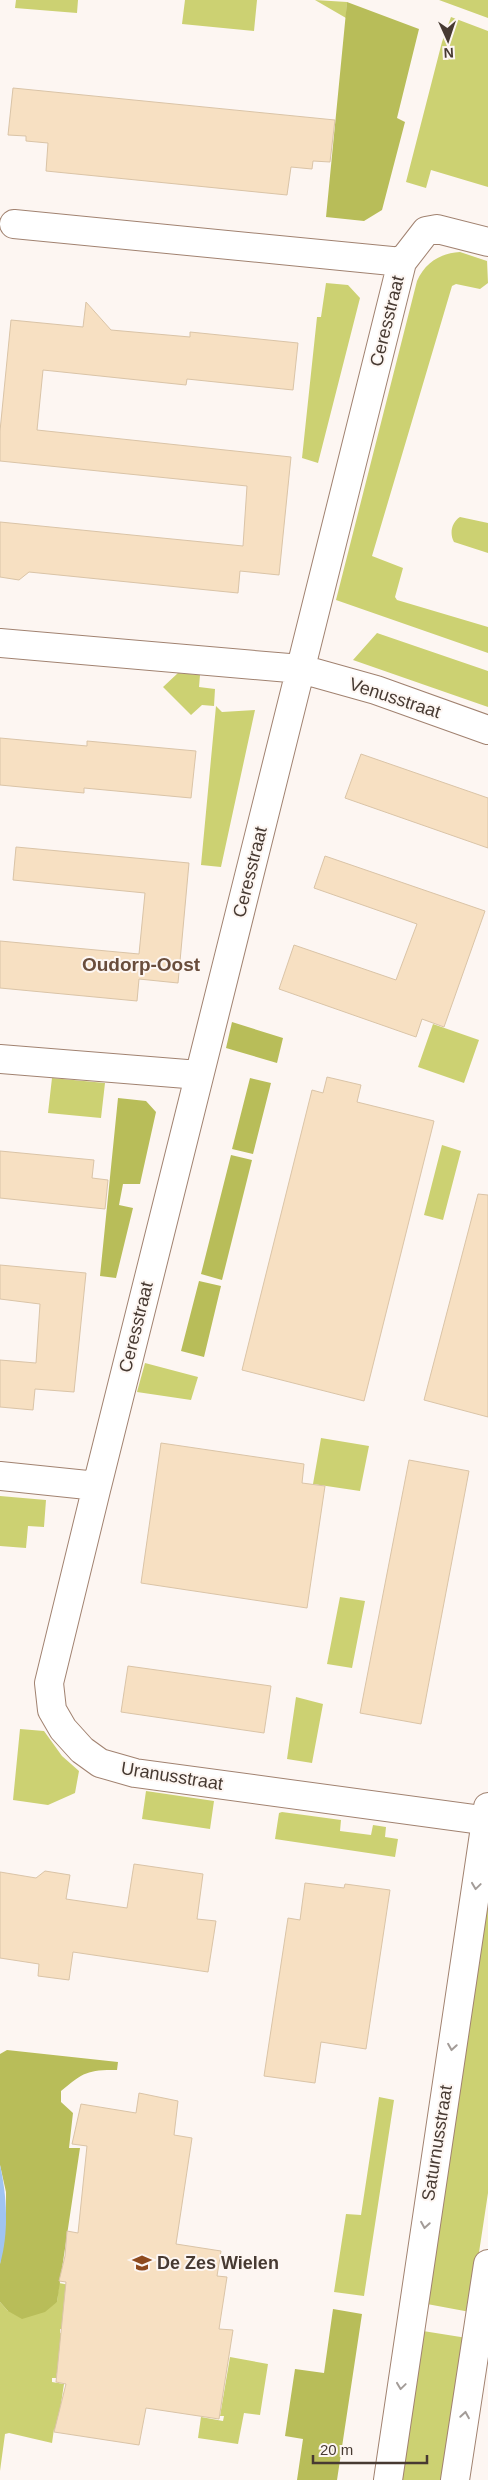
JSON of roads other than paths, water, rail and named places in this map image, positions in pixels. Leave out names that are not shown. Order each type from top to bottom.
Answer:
[{"type":"street","name":"Ceresstraat","points":[[14,224],[402,262],[97,1486]]},
{"type":"street","points":[[402,262],[426,231],[437,230],[488,242]]},
{"type":"street","points":[[0,642],[301,669]]},
{"type":"street","name":"Venusstraat","points":[[301,669],[376,690],[488,730]]},
{"type":"street","points":[[0,1059],[199,1074]]},
{"type":"street","points":[[0,1476],[97,1486]]},
{"type":"street","name":"Uranusstraat","points":[[97,1486],[48,1683],[52,1710],[63,1729],[82,1750],[100,1763],[135,1773],[487,1816]]},
{"type":"street","name":"Saturnusstraat","points":[[388,2480],[487,1816]]},
{"type":"street","points":[[456,2480],[488,2264]]},
{"type":"water","points":[[0,2165],[4,2189],[6,2227],[0,2264]]},
{"type":"place","name":"De Zes Wielen","points":[[142,2263]]},
{"type":"district","name":"Oudorp-Oost","points":[[141,964]]}]
